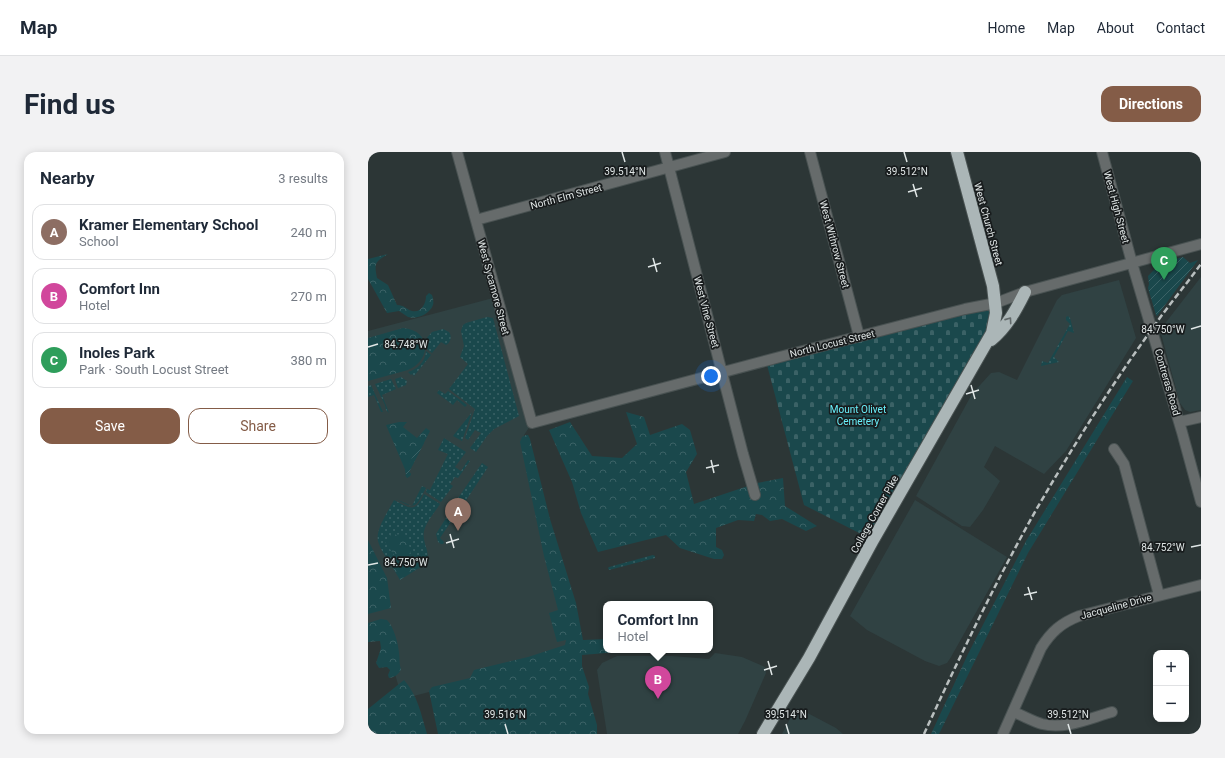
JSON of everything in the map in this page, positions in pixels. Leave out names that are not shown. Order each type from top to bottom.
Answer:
[{"type":"highway","name":"West Church Street","points":[[957,152],[993,286],[996,303]]},
{"type":"highway","points":[[987,344],[998,335],[1011,318],[1025,292]]},
{"type":"highway","name":"College Corner Pike","points":[[763,734],[809,658],[931,439],[987,344],[995,322],[996,303]]},
{"type":"street","name":"West Sycamore Street","points":[[457,152],[532,423]]},
{"type":"street","name":"West Vine Street","points":[[665,152],[743,454],[755,495]]},
{"type":"street","name":"North Elm Street","points":[[476,220],[725,152]]},
{"type":"street","name":"West Withrow Street","points":[[810,152],[859,336]]},
{"type":"street","name":"West High Street","points":[[1102,152],[1132,263]]},
{"type":"street","name":"North Locust Street","points":[[532,423],[859,336],[965,309],[996,303],[1025,292],[1201,244]]},
{"type":"street","name":"Contreras Road","points":[[1132,263],[1201,502]]},
{"type":"street","points":[[1179,422],[1201,417]]},
{"type":"street","points":[[1114,449],[1124,464],[1159,595]]},
{"type":"street","name":"Jacqueline Drive","points":[[1003,734],[1041,648],[1057,627],[1079,616],[1201,585]]},
{"type":"street","points":[[1013,712],[1041,724],[1054,726],[1069,724],[1112,712]]},
{"type":"shaded area","points":[[1201,277],[1201,410],[1190,412],[1185,410],[1180,403],[1160,330]]},
{"type":"shaded area","points":[[1119,280],[1136,338],[1066,451],[1044,474],[995,446],[984,467],[1000,481],[983,510],[970,527],[962,526],[916,496],[972,394],[991,373],[999,372],[1017,380],[1057,300],[1062,295]]},
{"type":"shaded area","points":[[497,297],[532,423],[524,435],[580,653],[402,699],[382,627],[368,630],[368,331]]},
{"type":"shaded area","points":[[915,500],[1007,557],[951,657],[947,663],[939,666],[925,661],[867,630],[850,616]]},
{"type":"shaded area","points":[[715,653],[742,657],[765,667],[766,673],[738,734],[607,734],[597,670],[602,663],[617,656],[672,656],[709,659]]},
{"type":"shaded area","points":[[798,708],[836,728],[843,734],[782,734],[794,711]]},
{"type":"green space","points":[[388,254],[376,263],[377,278],[388,285],[397,305],[403,306],[412,311],[418,311],[424,305],[426,296],[429,293],[432,295],[433,305],[426,314],[411,318],[399,311],[387,313],[368,279],[368,259]]},
{"type":"green space","points":[[1183,257],[1190,263],[1198,260],[1157,316],[1148,288],[1148,276],[1163,263]]},
{"type":"green space","name":"Mount Olivet Cemetery","points":[[996,303],[996,313],[873,540],[804,505],[766,361]]},
{"type":"green space","points":[[1068,316],[1070,318],[1074,333],[1068,331],[1054,357],[1059,362],[1041,366],[1042,361],[1048,363],[1070,324],[1066,320],[1066,317]]},
{"type":"green space","points":[[487,317],[493,318],[519,416],[494,429],[476,452],[470,448],[481,433],[475,430],[468,440],[465,438],[475,409],[449,389],[468,364],[460,357],[464,346],[461,331],[463,325]]},
{"type":"green space","points":[[403,328],[412,330],[419,334],[423,340],[425,346],[421,360],[408,370],[368,381],[368,338]]},
{"type":"green space","points":[[443,329],[449,332],[451,337],[450,341],[446,345],[441,342],[432,353],[426,348],[426,339],[432,332]]},
{"type":"green space","points":[[426,351],[431,355],[414,376],[412,374],[411,375],[408,372],[415,369],[420,364]]},
{"type":"green space","points":[[401,377],[407,381],[406,385],[398,388],[395,379]]},
{"type":"green space","points":[[1127,377],[1133,381],[1028,553],[939,734],[931,734],[968,654],[1026,541]]},
{"type":"green space","points":[[391,379],[396,389],[382,395],[389,413],[386,410],[375,384]]},
{"type":"green space","points":[[371,385],[383,412],[381,412],[374,395],[368,397],[368,386]]},
{"type":"green space","points":[[439,390],[445,394],[448,391],[467,405],[465,407],[457,400],[453,405],[437,393]]},
{"type":"green space","points":[[472,412],[462,441],[453,436]]},
{"type":"green space","points":[[626,412],[644,417],[650,435],[682,424],[690,430],[697,454],[686,472],[694,504],[757,483],[783,478],[785,506],[817,526],[806,531],[782,519],[770,521],[762,515],[756,514],[754,521],[738,520],[716,528],[716,547],[722,550],[724,555],[722,559],[714,559],[680,548],[666,535],[598,552],[581,513],[572,482],[549,430],[570,422],[592,456],[622,458],[637,444]]},
{"type":"green space","points":[[407,422],[403,427],[417,438],[426,428],[430,431],[409,472],[411,474],[407,478],[405,475],[407,474],[386,425]]},
{"type":"green space","points":[[528,435],[530,439],[550,519],[576,603],[583,640],[603,639],[603,653],[606,653],[582,655],[582,666],[589,687],[588,694],[597,725],[597,734],[438,734],[429,691],[432,687],[470,678],[474,670],[528,657],[565,645],[566,640],[557,642],[549,613],[558,610],[544,556],[520,442],[522,437]]},
{"type":"green space","points":[[444,438],[466,452],[455,467],[461,471],[468,460],[470,461],[458,478],[455,477],[450,484],[453,486],[441,502],[426,492],[427,489],[430,490],[448,454],[438,450]]},
{"type":"green space","points":[[421,441],[424,443],[409,472],[411,474],[407,478],[405,471]]},
{"type":"green space","points":[[482,463],[488,467],[459,511],[452,507]]},
{"type":"green space","points":[[422,486],[426,488],[418,503],[412,505]]},
{"type":"green space","points":[[424,494],[440,504],[424,531],[424,542],[428,555],[427,560],[419,568],[409,551],[390,563],[378,541],[379,531],[383,520],[394,500],[412,508],[418,504]]},
{"type":"green space","points":[[451,510],[457,513],[440,538],[444,542],[441,544],[438,542],[436,534]]},
{"type":"green space","points":[[405,534],[411,551],[410,552],[419,568],[400,580],[390,563],[397,559],[385,542],[391,535]]},
{"type":"green space","points":[[368,540],[387,578],[391,608],[368,614]]},
{"type":"green space","points":[[653,555],[655,558],[609,570],[608,568],[609,567]]},
{"type":"green space","points":[[381,619],[387,620],[392,627],[398,649],[401,669],[398,674],[391,678],[389,678],[388,675],[390,670],[387,667],[379,668],[376,663],[381,648],[380,641],[368,642],[368,623]]},
{"type":"green space","points":[[404,680],[413,692],[416,699],[427,734],[368,734],[368,709]]},
{"type":"railway","points":[[924,734],[964,649],[1036,510],[1121,373],[1201,264]]},
{"type":"place","name":"Inoles Park","points":[[1164,280]]},
{"type":"place","name":"Kramer Elementary School","points":[[458,531]]},
{"type":"place","name":"Comfort Inn","points":[[658,699]]}]
